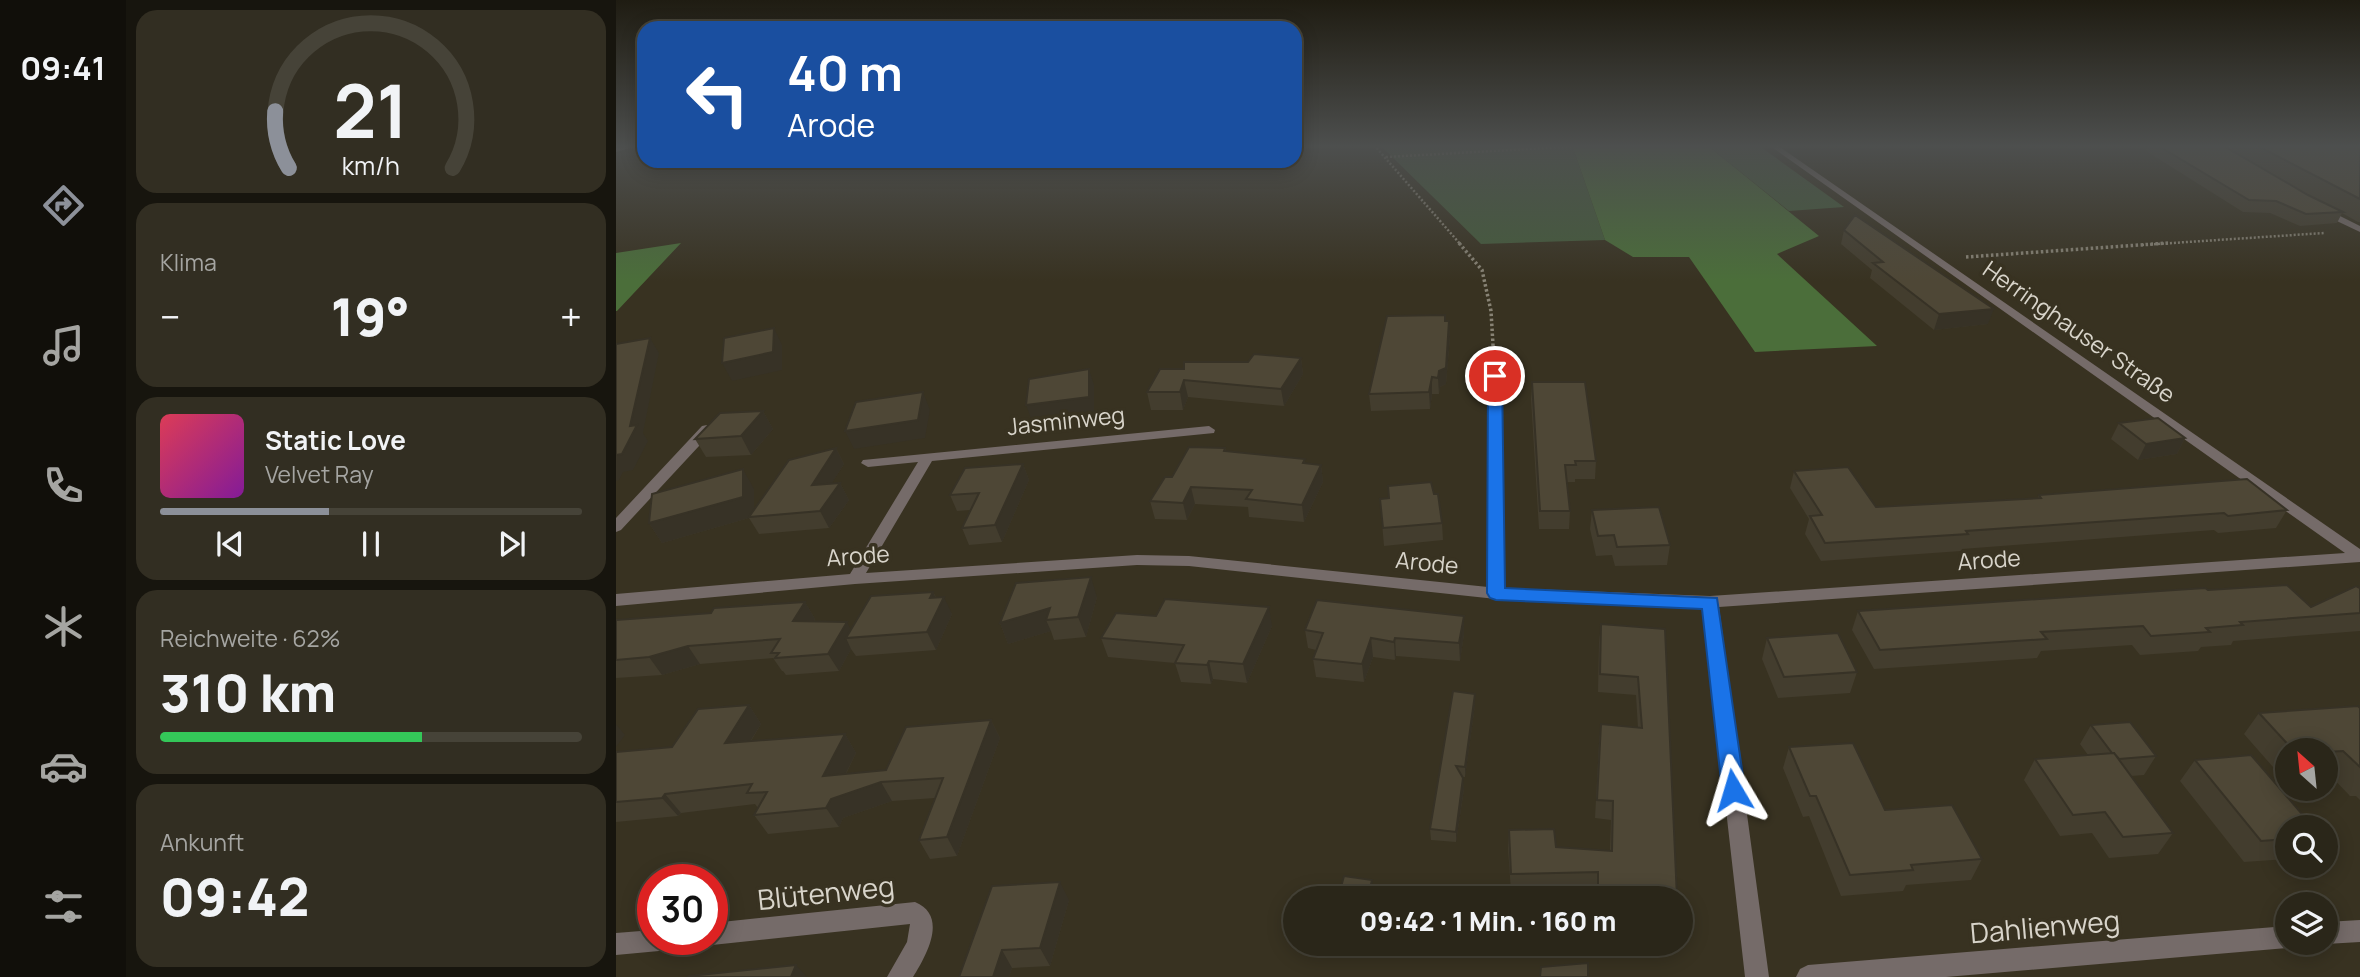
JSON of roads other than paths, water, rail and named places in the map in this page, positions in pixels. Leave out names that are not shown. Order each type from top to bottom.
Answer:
[{"type":"street","name":"Herringhauser Straße","points":[[1839,191],[2360,556]]},
{"type":"street","points":[[2315,207],[2360,229]]},
{"type":"street","points":[[1495,376],[1496,593]]},
{"type":"street","points":[[616,527],[708,428]]},
{"type":"street","name":"Jasminweg","points":[[868,463],[1209,430]]},
{"type":"street","points":[[855,579],[927,458]]},
{"type":"street","name":"Arode","points":[[616,600],[855,579],[1137,560],[1189,561],[1496,593],[1710,603],[2360,556]]},
{"type":"street","points":[[1710,603],[1757,977]]},
{"type":"street","name":"Blütenweg","points":[[728,932],[915,913],[922,920],[923,934],[916,952],[899,977]]},
{"type":"street","points":[[2338,932],[2360,931]]},
{"type":"street","name":"Dahlienweg","points":[[1808,977],[2275,938]]},
{"type":"street","points":[[616,944],[637,942]]}]
